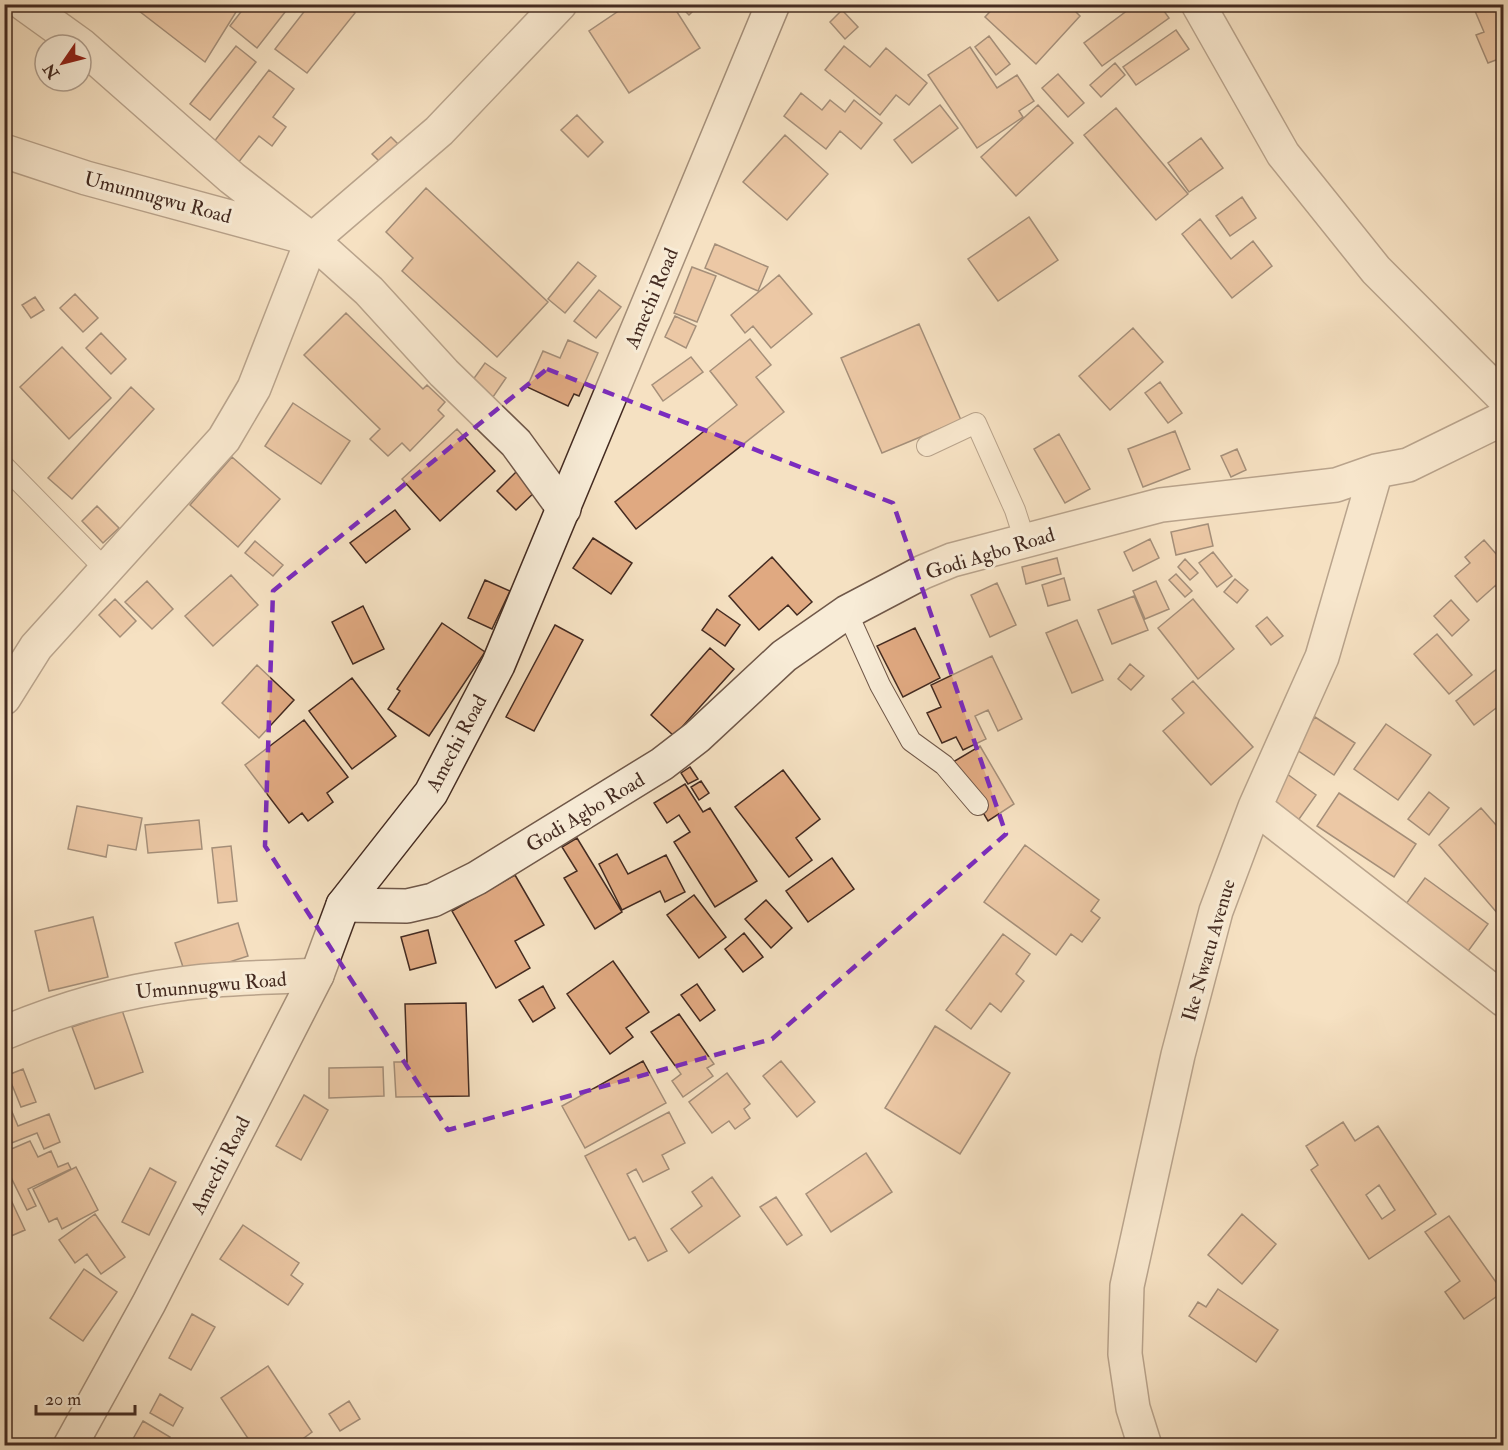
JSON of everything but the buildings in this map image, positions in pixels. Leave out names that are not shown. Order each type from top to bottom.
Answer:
[{"type":"street","points":[[24,4],[81,45],[232,178],[312,240],[369,291],[444,373],[516,443],[564,509]]},
{"type":"street","points":[[4,698],[36,647],[224,439],[254,388],[312,240],[439,131],[560,4]]},
{"type":"street","name":"Amechi Road","points":[[70,1446],[149,1303],[317,975],[343,905],[431,793],[498,666],[773,4]]},
{"type":"street","points":[[1198,4],[1283,154],[1376,270],[1503,398]]},
{"type":"street","name":"Umunnugwu Road","points":[[4,151],[86,178],[312,240]]},
{"type":"street","name":"Godi Agbo Road","points":[[343,905],[407,906],[432,900],[477,878],[662,764],[697,737],[784,656],[847,612],[942,564],[1161,505],[1336,485],[1376,471],[1408,465],[1503,418]]},
{"type":"street","name":"Ike Nwatu Avenue","points":[[1145,1446],[1133,1408],[1125,1354],[1126,1286],[1173,1077],[1216,911],[1255,807],[1322,657],[1376,471]]},
{"type":"street","points":[[1255,807],[1503,1000]]},
{"type":"street","name":"Umunnugwu Road","points":[[4,1033],[53,1012],[126,993],[182,983],[317,975]]},
{"type":"lane","points":[[927,446],[976,423],[1015,510],[1024,541]]},
{"type":"lane","points":[[4,466],[106,570]]},
{"type":"lane","points":[[847,612],[880,685],[911,741],[944,765],[978,806]]},
{"type":"highlighted area","points":[[547,369],[893,503],[1006,834],[772,1039],[448,1130],[265,846],[273,591]]}]
